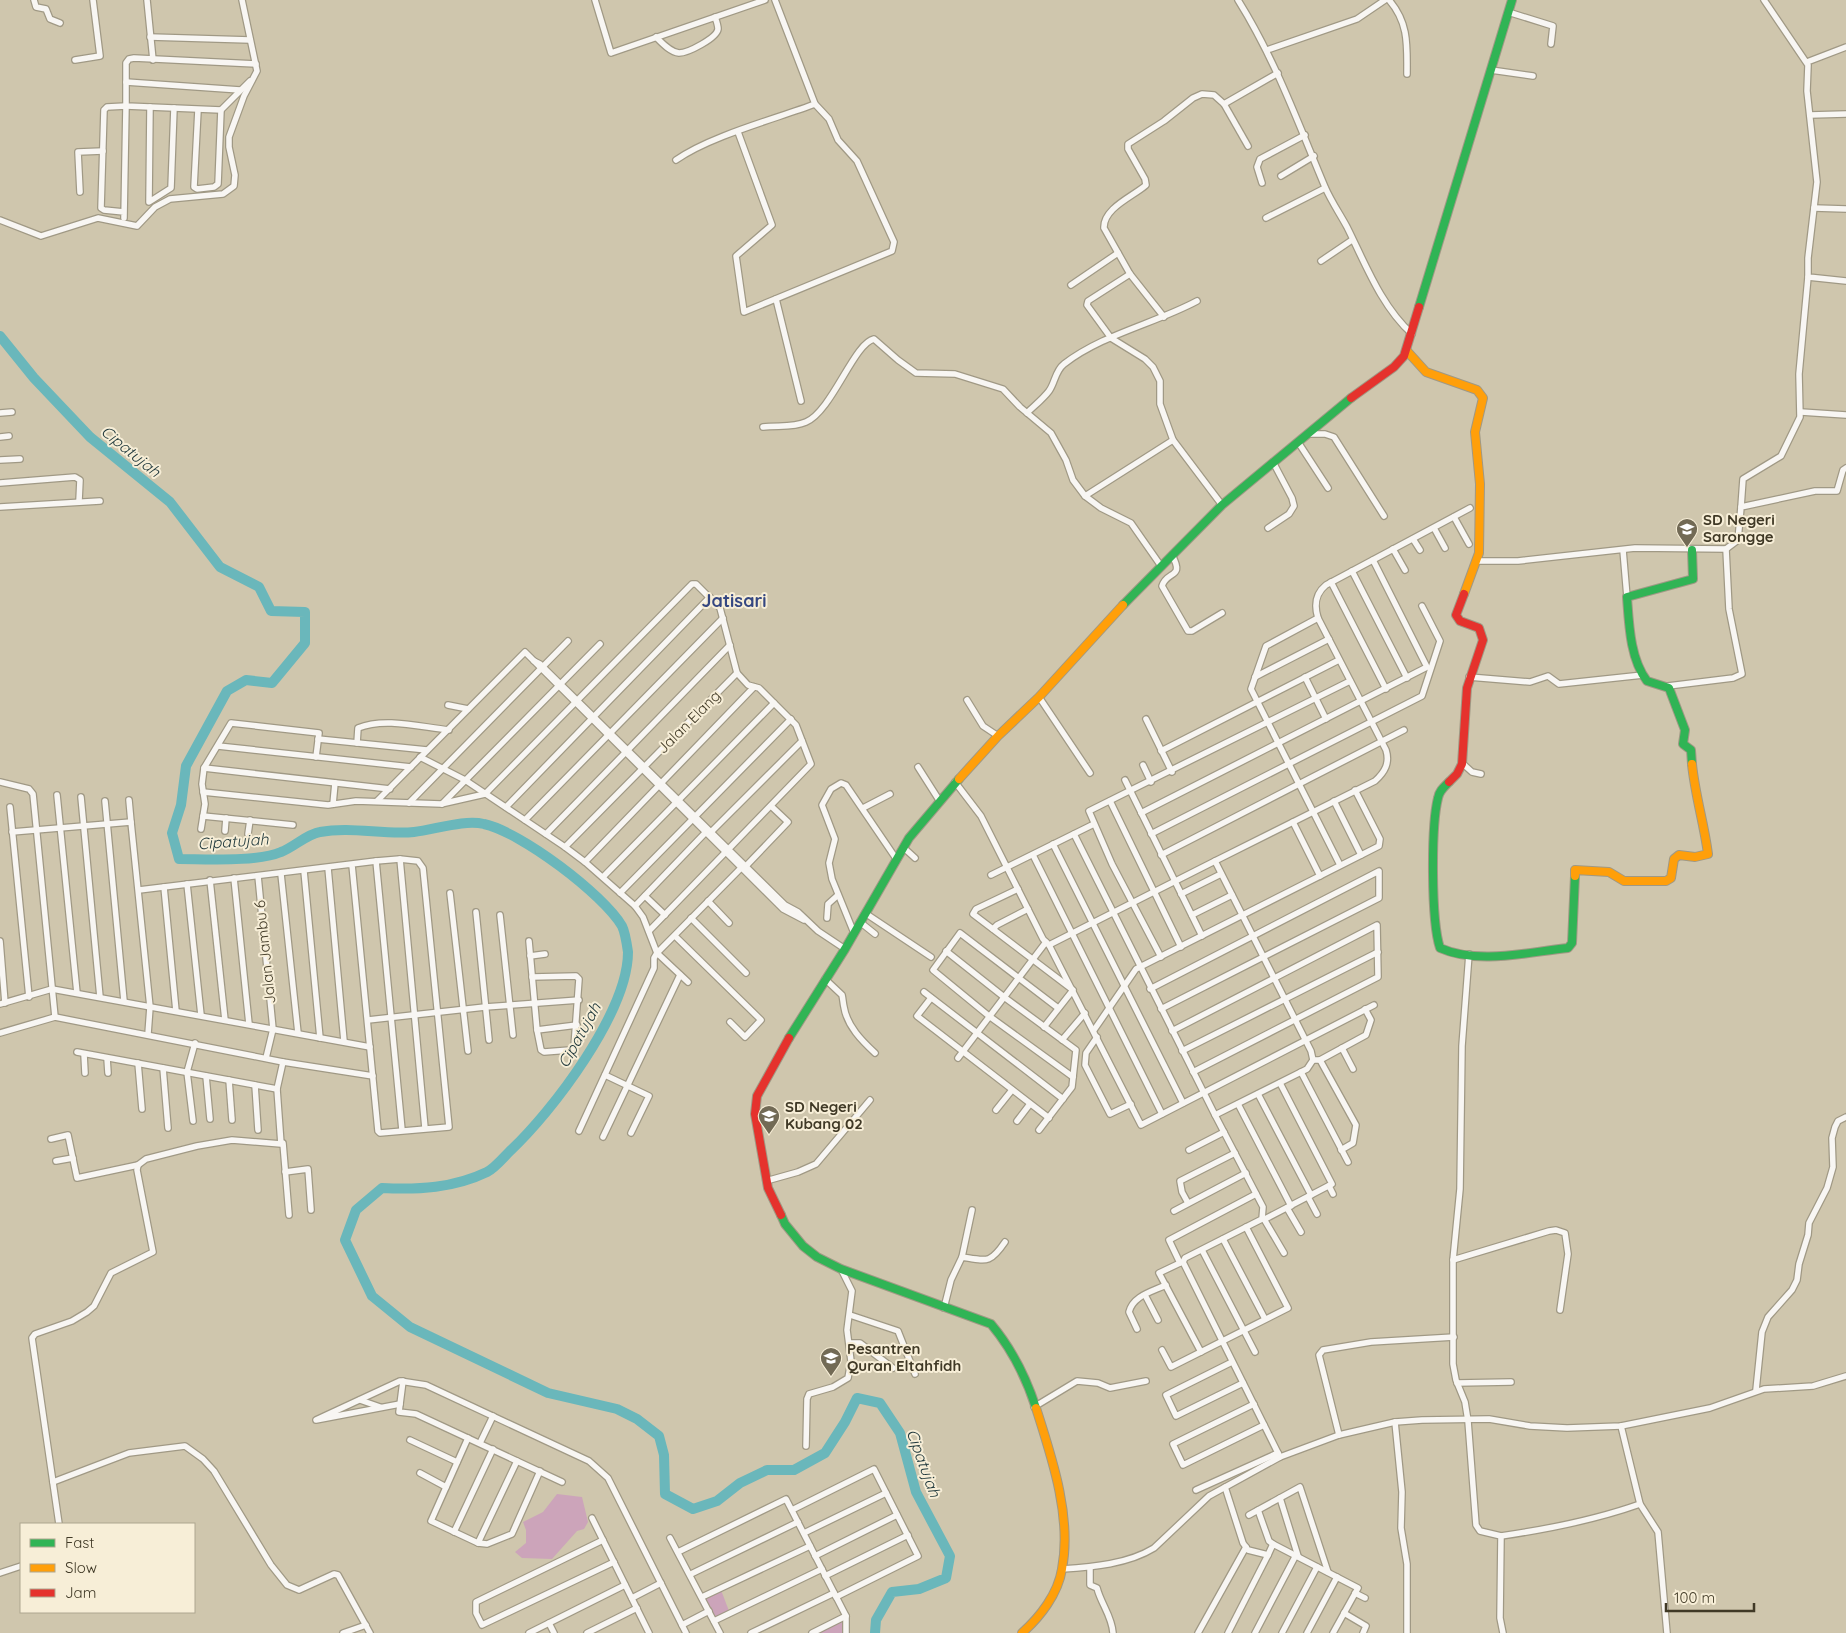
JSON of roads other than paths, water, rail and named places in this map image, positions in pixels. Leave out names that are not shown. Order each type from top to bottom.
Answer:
[{"type":"street","points":[[34,0],[36,7],[46,8],[50,19],[60,23]]},
{"type":"street","points":[[76,60],[100,56],[93,0]]},
{"type":"street","points":[[146,0],[153,60]]},
{"type":"street","points":[[0,220],[41,236],[98,218],[136,226],[155,207],[170,199],[227,192],[234,186],[236,181],[229,137],[244,96],[257,71],[242,0]]},
{"type":"street","points":[[595,0],[611,53],[764,0]]},
{"type":"street","points":[[738,132],[772,225],[736,256],[744,312],[892,252],[894,242],[857,162],[838,140],[829,119],[815,104],[775,0],[769,0]]},
{"type":"street","points":[[1238,0],[1268,50],[1314,156],[1325,188],[1352,240],[1386,301],[1398,319],[1412,334]]},
{"type":"street","points":[[1268,50],[1357,19],[1385,0]]},
{"type":"street","points":[[1389,0],[1401,16],[1408,38],[1407,74]]},
{"type":"street","points":[[1022,1633],[1032,1625],[1043,1610],[1062,1569],[1064,1532],[1053,1463],[1022,1372],[1008,1344],[991,1324],[841,1269],[810,1252],[794,1236],[775,1206],[766,1181],[755,1114],[757,1096],[799,1019],[826,979],[904,848],[919,824],[939,800],[998,736],[1039,697],[1161,566],[1222,505],[1349,399],[1394,367],[1407,351],[1512,0]]},
{"type":"street","points":[[1478,561],[1518,561],[1653,548],[1726,549],[1738,540],[1743,479],[1781,456],[1801,412],[1799,374],[1808,258],[1817,182],[1807,62],[1764,0]]},
{"type":"street","points":[[1508,12],[1553,26],[1551,44]]},
{"type":"street","points":[[656,37],[665,46],[679,53],[691,49],[714,37],[718,30],[715,17]]},
{"type":"street","points":[[150,37],[250,40]]},
{"type":"street","points":[[1807,62],[1846,47]]},
{"type":"street","points":[[222,110],[126,106],[105,108],[101,208],[124,215],[126,106],[126,63],[128,59],[256,64]]},
{"type":"street","points":[[1491,70],[1533,76]]},
{"type":"street","points":[[1224,104],[1278,73]]},
{"type":"street","points":[[198,110],[194,187],[197,189],[214,187],[218,184],[222,110],[253,79]]},
{"type":"street","points":[[126,82],[240,90]]},
{"type":"street","points":[[1164,317],[1130,274],[1104,228],[1104,222],[1120,203],[1147,183],[1128,149],[1128,144],[1164,121],[1197,96],[1214,95],[1224,104],[1248,146]]},
{"type":"street","points":[[676,160],[686,153],[738,132],[815,104]]},
{"type":"street","points":[[150,107],[149,202],[171,188],[174,108]]},
{"type":"street","points":[[1810,115],[1846,114]]},
{"type":"street","points":[[1262,183],[1257,167],[1260,159],[1305,135]]},
{"type":"street","points":[[80,192],[78,152],[103,151]]},
{"type":"street","points":[[1281,176],[1314,156]]},
{"type":"street","points":[[1266,218],[1325,188]]},
{"type":"street","points":[[1814,208],[1846,209]]},
{"type":"street","points":[[1320,261],[1352,240]]},
{"type":"street","points":[[1071,285],[1118,253]]},
{"type":"street","points":[[1130,274],[1086,303],[1111,338],[1145,359],[1156,372],[1160,381],[1160,404],[1173,440],[1222,505]]},
{"type":"street","points":[[1808,277],[1846,281]]},
{"type":"street","points":[[776,298],[801,401]]},
{"type":"street","points":[[1027,413],[1048,392],[1062,366],[1111,338],[1164,317],[1197,301]]},
{"type":"street","points":[[763,427],[797,425],[812,419],[844,377],[864,346],[874,339],[912,371],[925,374],[955,374],[1000,387],[1051,433],[1066,460],[1073,480],[1085,496],[1102,508],[1131,523],[1161,566]]},
{"type":"street","points":[[1407,351],[1426,372],[1478,390],[1482,396],[1475,432],[1481,503],[1478,561],[1456,615],[1460,621],[1479,628],[1483,636],[1470,677],[1462,763],[1456,776],[1438,796],[1434,844],[1435,917],[1439,946],[1451,951],[1493,955],[1568,948],[1572,943],[1574,874],[1578,869],[1609,872],[1624,881],[1666,881],[1671,878],[1674,859],[1679,855],[1694,857],[1708,854],[1704,825],[1694,794],[1691,750],[1683,744],[1684,730],[1668,686]]},
{"type":"street","points":[[0,413],[12,412]]},
{"type":"street","points":[[1801,412],[1846,415]]},
{"type":"street","points":[[1308,434],[1324,434],[1334,437],[1384,516]]},
{"type":"street","points":[[0,437],[9,436]]},
{"type":"street","points":[[1085,496],[1173,440]]},
{"type":"street","points":[[1298,442],[1328,488]]},
{"type":"street","points":[[0,460],[20,459]]},
{"type":"street","points":[[1268,528],[1289,514],[1294,506],[1292,498],[1273,462]]},
{"type":"street","points":[[1741,506],[1815,491],[1837,491],[1843,470],[1846,468]]},
{"type":"street","points":[[0,483],[76,477],[80,480],[79,501]]},
{"type":"street","points":[[0,506],[100,501]]},
{"type":"street","points":[[958,1058],[1047,943],[1071,935],[1375,781],[1386,766],[1388,757],[1318,618],[1316,598],[1320,590],[1331,582],[1470,508]]},
{"type":"street","points":[[1454,517],[1469,544]]},
{"type":"street","points":[[1434,528],[1445,548]]},
{"type":"street","points":[[1413,539],[1420,550]]},
{"type":"street","points":[[1624,550],[1629,633],[1643,675],[1651,683],[1668,686],[1732,678],[1742,674],[1728,609],[1726,549]]},
{"type":"street","points":[[1393,550],[1405,570]]},
{"type":"street","points":[[1627,598],[1693,579],[1692,550]]},
{"type":"street","points":[[1172,556],[1178,568],[1162,586],[1188,630],[1192,631],[1222,613]]},
{"type":"street","points":[[1279,743],[1427,667],[1373,560]]},
{"type":"street","points":[[1352,571],[1407,678]]},
{"type":"street","points":[[1331,582],[1386,689]]},
{"type":"street","points":[[203,792],[333,804],[356,800],[441,804],[485,794],[692,584],[696,584],[720,608],[737,673],[748,685],[759,688],[791,719],[812,764],[649,931]]},
{"type":"street","points":[[506,807],[710,597]]},
{"type":"street","points":[[1151,834],[1422,696],[1440,641],[1422,606]]},
{"type":"street","points":[[525,820],[722,618]]},
{"type":"street","points":[[1318,618],[1269,642],[1263,650],[1251,689],[1340,865]]},
{"type":"street","points":[[1255,676],[1329,639]]},
{"type":"street","points":[[409,803],[568,641]]},
{"type":"street","points":[[441,804],[600,644]]},
{"type":"street","points":[[546,834],[730,645]]},
{"type":"street","points":[[377,801],[525,652],[743,867],[804,920],[845,948]]},
{"type":"street","points":[[1161,750],[1339,660]]},
{"type":"street","name":"Jalan Elang","points":[[565,847],[737,673]]},
{"type":"street","points":[[1470,677],[1530,682],[1548,676],[1559,684],[1643,675]]},
{"type":"street","points":[[1305,678],[1326,719]]},
{"type":"street","points":[[1161,957],[1133,904],[1089,811],[1172,772],[1350,681]]},
{"type":"street","points":[[585,862],[754,687]]},
{"type":"street","points":[[1039,697],[1090,773]]},
{"type":"street","points":[[967,700],[983,726],[998,736]]},
{"type":"street","points":[[1141,813],[1361,702]]},
{"type":"street","points":[[603,878],[774,703]]},
{"type":"street","points":[[448,705],[468,709]]},
{"type":"street","points":[[620,893],[791,719]]},
{"type":"street","points":[[1146,719],[1172,772]]},
{"type":"street","points":[[357,743],[358,728],[367,724],[381,723],[449,730]]},
{"type":"street","points":[[201,828],[205,804],[203,792],[204,768],[231,724],[319,733],[316,757]]},
{"type":"street","points":[[1161,855],[1404,730]]},
{"type":"street","points":[[318,739],[427,750]]},
{"type":"street","points":[[635,906],[802,741]]},
{"type":"street","points":[[218,746],[411,767]]},
{"type":"street","points":[[420,756],[465,780],[585,862],[635,906],[649,931],[657,953],[688,982]]},
{"type":"street","points":[[1462,763],[1472,772],[1481,774]]},
{"type":"street","points":[[1143,765],[1151,782]]},
{"type":"street","points":[[204,768],[390,789]]},
{"type":"street","points":[[918,768],[939,800]]},
{"type":"street","points":[[1126,780],[1202,936]]},
{"type":"street","points":[[0,782],[31,790],[37,829],[55,1017]]},
{"type":"street","points":[[955,782],[981,816],[1028,910],[1085,1013],[1141,1125],[1374,1005]]},
{"type":"street","points":[[333,804],[335,783]]},
{"type":"street","points":[[854,932],[838,895],[829,863],[835,838],[822,803],[831,789],[843,783],[863,808],[897,860]]},
{"type":"street","points":[[1131,1104],[1110,1114],[1084,1065],[1086,1053],[1095,1034],[1124,987],[1140,968],[1379,846],[1380,839],[1355,790]]},
{"type":"street","points":[[863,808],[890,794]]},
{"type":"street","points":[[57,795],[76,993]]},
{"type":"street","points":[[81,797],[100,997]]},
{"type":"street","points":[[129,800],[150,1006],[148,1034]]},
{"type":"street","points":[[105,801],[124,1001]]},
{"type":"street","points":[[1110,801],[1181,947]]},
{"type":"street","points":[[1334,801],[1361,855]]},
{"type":"street","points":[[579,1131],[654,968],[654,958],[691,918],[788,822],[771,806]]},
{"type":"street","points":[[10,807],[29,996]]},
{"type":"street","points":[[203,816],[292,825]]},
{"type":"street","points":[[225,831],[226,818]]},
{"type":"street","points":[[248,834],[250,820]]},
{"type":"street","points":[[12,832],[131,822]]},
{"type":"street","points":[[1293,822],[1320,876]]},
{"type":"street","points":[[991,876],[1094,824]]},
{"type":"street","points":[[1074,834],[1150,989],[1263,1207],[1264,1219],[1284,1253]]},
{"type":"street","points":[[1053,844],[1183,1104]]},
{"type":"street","points":[[904,848],[915,858]]},
{"type":"street","points":[[1032,855],[1162,1114]]},
{"type":"street","points":[[400,859],[416,1014],[425,1128]]},
{"type":"street","points":[[139,890],[376,861],[416,859],[423,868],[439,1011],[449,1127],[379,1132],[352,864]]},
{"type":"street","points":[[376,861],[402,1130]]},
{"type":"street","points":[[1215,861],[1262,958],[1306,1040],[1313,1060]]},
{"type":"street","points":[[328,868],[344,1041]]},
{"type":"street","points":[[304,871],[320,1038]]},
{"type":"street","points":[[1150,989],[1379,872],[1379,898],[1161,1009]]},
{"type":"street","points":[[281,874],[298,1033]]},
{"type":"street","points":[[1181,894],[1221,874]]},
{"type":"street","name":"Jalan Jambu 6","points":[[258,876],[273,1029],[266,1058]]},
{"type":"street","points":[[234,878],[249,1024]]},
{"type":"street","points":[[210,880],[225,1020]]},
{"type":"street","points":[[187,884],[201,1015]]},
{"type":"street","points":[[164,887],[176,1010]]},
{"type":"street","points":[[1018,889],[976,908],[973,914],[1072,990]]},
{"type":"street","points":[[450,893],[468,1051]]},
{"type":"street","points":[[827,918],[828,904],[838,895]]},
{"type":"street","points":[[1192,916],[1232,895]]},
{"type":"street","points":[[645,896],[665,915]]},
{"type":"street","points":[[708,901],[729,923]]},
{"type":"street","points":[[994,929],[996,925],[1028,910]]},
{"type":"street","points":[[476,912],[489,1040]]},
{"type":"street","points":[[865,913],[931,957]]},
{"type":"street","points":[[500,915],[513,1035]]},
{"type":"street","points":[[691,918],[746,973]]},
{"type":"street","points":[[860,922],[875,934]]},
{"type":"street","points":[[1172,1031],[1377,925],[1378,977],[1193,1072]]},
{"type":"street","points":[[1058,1008],[960,933],[933,970],[990,1016],[1073,1077]]},
{"type":"street","points":[[675,936],[761,1020],[744,1037],[730,1022]]},
{"type":"street","points":[[0,941],[3,1004],[52,989],[176,1010],[370,1047]]},
{"type":"street","points":[[529,941],[534,1002],[537,1030],[541,1050],[546,1053],[573,1049],[580,1000],[578,976],[532,976]]},
{"type":"street","points":[[946,952],[1076,1050],[1072,1087],[1039,1130]]},
{"type":"street","points":[[1182,1051],[1378,952]]},
{"type":"street","points":[[530,956],[546,954]]},
{"type":"street","points":[[1469,954],[1462,1046],[1460,1189],[1453,1260],[1453,1364],[1457,1384],[1463,1395],[1468,1420],[1476,1525],[1480,1531],[1501,1536],[1573,1524],[1609,1515],[1640,1504]]},
{"type":"street","points":[[603,1137],[680,974]]},
{"type":"street","points":[[826,979],[841,993],[844,1010],[852,1027],[862,1041],[875,1053]]},
{"type":"street","points":[[1044,1027],[1072,990]]},
{"type":"street","points":[[924,992],[976,1034],[1063,1099]]},
{"type":"street","points":[[931,998],[917,1016],[1049,1118]]},
{"type":"street","points":[[368,1020],[486,1006],[580,1000]]},
{"type":"street","points":[[1313,1060],[1320,1060],[1366,1035],[1371,1020],[1366,1009]]},
{"type":"street","points":[[1062,1040],[1085,1013]]},
{"type":"street","points":[[0,1033],[55,1017],[195,1043],[283,1062],[373,1076]]},
{"type":"street","points":[[537,1030],[577,1025]]},
{"type":"street","points":[[193,1121],[188,1072],[195,1043]]},
{"type":"street","points":[[1342,1048],[1353,1069]]},
{"type":"street","points":[[77,1052],[278,1089]]},
{"type":"street","points":[[84,1054],[85,1073]]},
{"type":"street","points":[[107,1058],[108,1073]]},
{"type":"street","points":[[1215,1116],[1307,1069],[1313,1060]]},
{"type":"street","points":[[1320,1060],[1356,1125],[1353,1143],[1341,1150]]},
{"type":"street","points":[[283,1062],[278,1089],[289,1215]]},
{"type":"street","points":[[138,1063],[142,1109]]},
{"type":"street","points":[[163,1068],[168,1128]]},
{"type":"street","points":[[1301,1072],[1348,1162]]},
{"type":"street","points":[[605,1075],[649,1096],[631,1133]]},
{"type":"street","points":[[206,1076],[210,1119]]},
{"type":"street","points":[[229,1080],[232,1120]]},
{"type":"street","points":[[1201,1352],[1159,1273],[1332,1184],[1280,1083]]},
{"type":"street","points":[[255,1085],[258,1130]]},
{"type":"street","points":[[996,1110],[1012,1090]]},
{"type":"street","points":[[1258,1094],[1310,1196],[1317,1214]]},
{"type":"street","points":[[766,1181],[798,1172],[816,1164],[870,1100]]},
{"type":"street","points":[[1017,1121],[1030,1104]]},
{"type":"street","points":[[1238,1104],[1301,1232]]},
{"type":"street","points":[[1756,1390],[1762,1332],[1768,1318],[1792,1290],[1797,1280],[1809,1223],[1830,1181],[1834,1168],[1832,1138],[1835,1127],[1838,1121],[1846,1117]]},
{"type":"street","points":[[1189,1150],[1224,1132]]},
{"type":"street","points":[[51,1139],[68,1135],[77,1178],[138,1165],[146,1159],[218,1142],[241,1140],[270,1145],[283,1143]]},
{"type":"street","points":[[1188,1203],[1182,1192],[1180,1181],[1235,1153]]},
{"type":"street","points":[[56,1162],[73,1158]]},
{"type":"street","points":[[59,1523],[32,1336],[87,1312],[94,1306],[111,1273],[153,1252],[137,1170],[138,1165]]},
{"type":"street","points":[[285,1172],[308,1169],[311,1210]]},
{"type":"street","points":[[1174,1211],[1246,1173]]},
{"type":"street","points":[[1329,1186],[1333,1194]]},
{"type":"street","points":[[1256,1194],[1169,1240],[1182,1262],[1279,1455]]},
{"type":"street","points":[[944,1308],[951,1280],[962,1257],[972,1210]]},
{"type":"street","points":[[1162,1350],[1171,1367],[1288,1308],[1246,1227]]},
{"type":"street","points":[[1453,1260],[1542,1233],[1556,1230],[1565,1233],[1568,1254],[1560,1310]]},
{"type":"street","points":[[1223,1239],[1265,1319]]},
{"type":"street","points":[[962,1257],[986,1261],[993,1259],[1005,1242]]},
{"type":"street","points":[[1202,1250],[1256,1352]]},
{"type":"street","points":[[806,1446],[807,1399],[814,1390],[833,1387],[848,1378],[851,1361],[848,1330],[852,1291],[841,1269]]},
{"type":"street","points":[[1137,1330],[1129,1312],[1135,1300],[1166,1285]]},
{"type":"street","points":[[1145,1295],[1158,1320]]},
{"type":"street","points":[[850,1315],[898,1331],[915,1374]]},
{"type":"street","points":[[1339,1435],[1319,1355],[1323,1350],[1372,1342],[1454,1337]]},
{"type":"street","points":[[849,1343],[860,1343],[893,1368]]},
{"type":"street","points":[[1232,1362],[1166,1395],[1176,1416],[1243,1383]]},
{"type":"street","points":[[1196,1490],[1279,1455],[1339,1435],[1395,1422],[1489,1419],[1530,1426],[1567,1428],[1622,1426],[1710,1408],[1756,1390],[1775,1387],[1812,1386],[1846,1376]]},
{"type":"street","points":[[1034,1407],[1077,1381],[1098,1383],[1110,1388],[1146,1380]]},
{"type":"street","points":[[403,1381],[399,1412],[416,1414],[562,1482]]},
{"type":"street","points":[[400,1404],[316,1420],[403,1381],[426,1385],[589,1461],[608,1478],[686,1633]]},
{"type":"street","points":[[1457,1384],[1511,1382]]},
{"type":"street","points":[[360,1400],[382,1407]]},
{"type":"street","points":[[1254,1404],[1173,1444],[1184,1465],[1264,1425]]},
{"type":"street","points":[[480,1443],[493,1416]]},
{"type":"street","points":[[1395,1422],[1401,1487],[1401,1528],[1407,1570],[1407,1633]]},
{"type":"street","points":[[1622,1426],[1640,1504],[1658,1532],[1667,1633]]},
{"type":"street","points":[[468,1438],[431,1521],[454,1532],[478,1543],[487,1544],[512,1534],[540,1471]]},
{"type":"street","points":[[410,1440],[457,1462]]},
{"type":"street","points":[[53,1482],[129,1453],[185,1446],[203,1459],[214,1471],[271,1565],[287,1585],[299,1590],[334,1574],[338,1575],[370,1633]]},
{"type":"street","points":[[454,1532],[493,1449]]},
{"type":"street","points":[[1062,1569],[1090,1568],[1144,1554],[1154,1548],[1209,1496],[1279,1455]]},
{"type":"street","points":[[478,1543],[517,1460]]},
{"type":"street","points":[[751,1633],[918,1556],[874,1469],[792,1510]]},
{"type":"street","points":[[420,1473],[446,1487]]},
{"type":"street","points":[[1203,1633],[1209,1618],[1247,1549],[1225,1487]]},
{"type":"street","points":[[1249,1515],[1300,1487],[1328,1572]]},
{"type":"street","points":[[804,1533],[886,1493]]},
{"type":"street","points":[[1255,1633],[1297,1556],[1280,1498]]},
{"type":"street","points":[[678,1552],[786,1499],[846,1616],[846,1633]]},
{"type":"street","points":[[1258,1510],[1269,1541],[1358,1588],[1333,1633]]},
{"type":"street","points":[[815,1556],[897,1515]]},
{"type":"street","points":[[592,1518],[649,1633]]},
{"type":"street","points":[[691,1574],[798,1522]]},
{"type":"street","points":[[825,1576],[908,1535]]},
{"type":"street","points":[[1501,1536],[1500,1618],[1503,1633]]},
{"type":"street","points":[[670,1538],[691,1574],[720,1633]]},
{"type":"street","points":[[603,1540],[476,1602],[476,1613],[482,1626],[614,1562]]},
{"type":"street","points":[[1228,1633],[1273,1544]]},
{"type":"street","points":[[702,1597],[810,1546]]},
{"type":"street","points":[[1247,1549],[1268,1555]]},
{"type":"street","points":[[0,1573],[20,1566]]},
{"type":"street","points":[[1282,1633],[1317,1566]]},
{"type":"street","points":[[1090,1568],[1090,1585],[1097,1588],[1100,1601],[1110,1616],[1113,1633]]},
{"type":"street","points":[[714,1621],[822,1569]]},
{"type":"street","points":[[1307,1633],[1337,1577]]},
{"type":"street","points":[[632,1598],[661,1583]]},
{"type":"street","points":[[529,1633],[625,1585]]},
{"type":"street","points":[[1355,1593],[1365,1598]]},
{"type":"street","points":[[587,1633],[637,1608]]},
{"type":"street","points":[[682,1625],[709,1611]]},
{"type":"street","points":[[1344,1613],[1366,1626],[1362,1633]]},
{"type":"street","points":[[812,1633],[846,1616]]},
{"type":"street","points":[[1198,1633],[1209,1618]]},
{"type":"street","points":[[548,1623],[554,1633]]},
{"type":"street","points":[[345,1633],[366,1625]]},
{"type":"waterway","name":"Cipatujah","points":[[0,336],[34,378],[90,437],[170,502],[220,567],[259,587],[271,611],[305,612],[305,643],[272,683],[246,680],[227,691],[186,766],[181,805],[172,833],[179,859],[232,859],[271,855],[286,850],[315,833],[332,830],[402,833],[467,823],[484,824],[500,829],[539,851],[560,866],[598,898],[622,926],[628,952],[625,976],[615,1003],[602,1031],[585,1059],[566,1087],[527,1134],[487,1172],[462,1182],[436,1187],[382,1188],[356,1210],[345,1240],[372,1296],[410,1327],[548,1393],[617,1409],[637,1419],[659,1436],[664,1455],[665,1494],[693,1509],[717,1501],[740,1483],[767,1470],[794,1470],[825,1453],[845,1422],[857,1398],[880,1403],[900,1433],[916,1492],[950,1556],[946,1578],[919,1589],[892,1592],[876,1620],[875,1633]]},
{"type":"place","name":"SD Negeri Sarongge","points":[[1687,548]]},
{"type":"place","name":"SD Negeri Kubang 02","points":[[769,1135]]},
{"type":"place","name":"Pesantren Quran Eltahfidh","points":[[831,1377]]},
{"type":"district","name":"Jatisari","points":[[734,601]]}]
